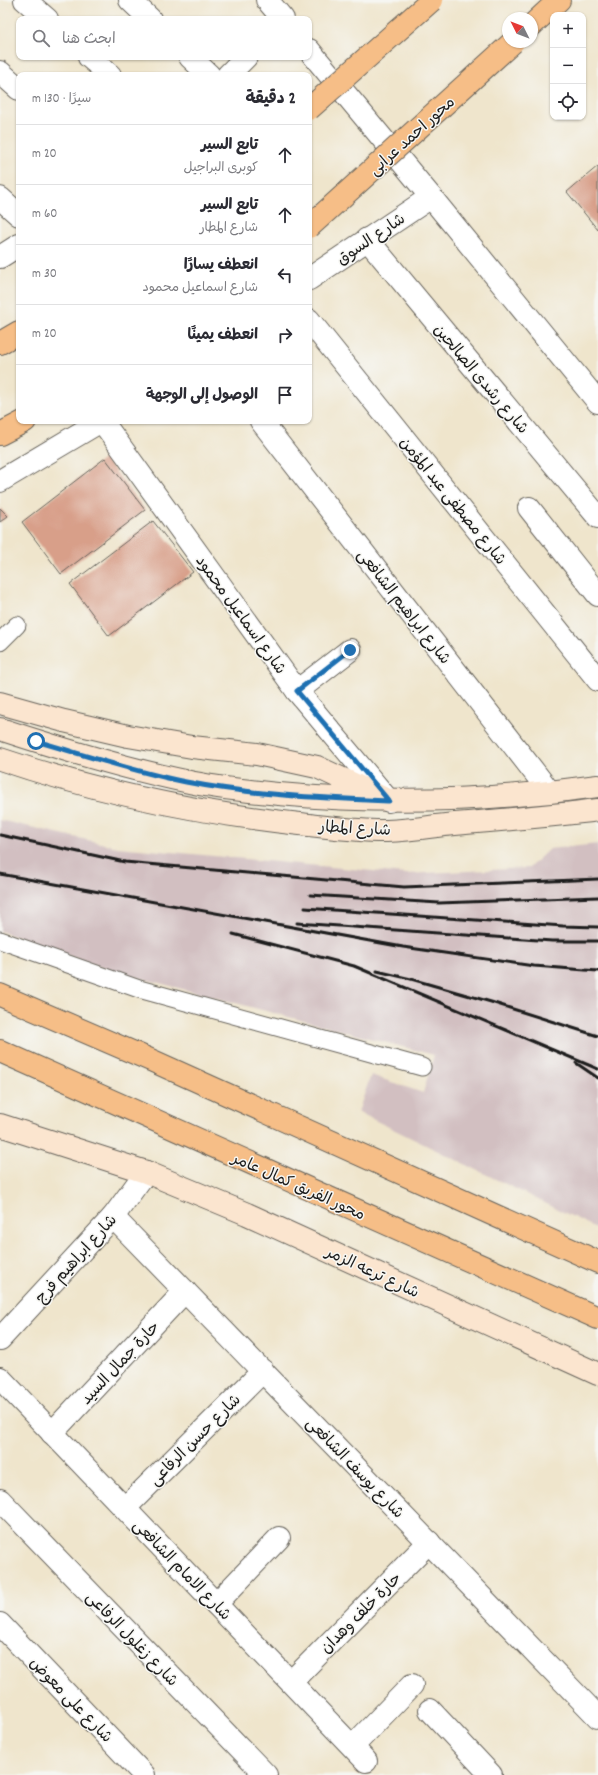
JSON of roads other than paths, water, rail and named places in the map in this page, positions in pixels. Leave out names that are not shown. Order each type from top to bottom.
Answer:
[{"type":"highway","points":[[312,106],[432,0]]},
{"type":"highway","points":[[538,20],[560,0]]},
{"type":"highway","name":"محور احمد عرابى","points":[[312,224],[506,48]]},
{"type":"highway","points":[[0,344],[16,334]]},
{"type":"highway","points":[[0,434],[19,424]]},
{"type":"highway","points":[[0,995],[153,1061],[598,1262]]},
{"type":"highway","name":"محور الفريق كمال عامر","points":[[0,1051],[598,1318]]},
{"type":"street","points":[[25,0],[43,16]]},
{"type":"street","points":[[130,0],[147,16]]},
{"type":"street","points":[[267,0],[280,16]]},
{"type":"street","points":[[312,54],[598,402]]},
{"type":"street","points":[[92,60],[106,72]]},
{"type":"street","points":[[193,60],[206,72]]},
{"type":"street","points":[[231,72],[243,60]]},
{"type":"street","points":[[0,72],[16,86]]},
{"type":"street","name":"شارع السوق","points":[[312,277],[431,197]]},
{"type":"street","points":[[0,198],[16,212]]},
{"type":"street","name":"شارع رشدى الصالحين","points":[[367,239],[598,517]]},
{"type":"street","points":[[0,257],[16,247]]},
{"type":"street","name":"شارع مصطفى عبد المؤمن","points":[[312,324],[598,680]]},
{"type":"street","points":[[0,481],[97,424]]},
{"type":"street","name":"شارع اسماعيل محمود","points":[[104,424],[297,691],[389,801]]},
{"type":"street","name":"شارع ابراهيم الشافعى","points":[[263,424],[549,791]]},
{"type":"street","points":[[529,508],[598,595]]},
{"type":"street","points":[[297,691],[350,650]]},
{"type":"street","points":[[0,703],[64,721],[128,736],[192,747],[257,754],[317,767],[346,779],[389,801]]},
{"type":"street","name":"شارع المطار","points":[[0,729],[186,782],[321,798],[389,801],[453,800],[598,786]]},
{"type":"street","name":"شارع المطار","points":[[0,759],[114,792],[179,806],[244,818],[382,831],[553,816],[598,810]]},
{"type":"street","name":"شارع ترعه الزمر","points":[[0,1125],[146,1172],[247,1214],[598,1374]]},
{"type":"street","name":"شارع ابراهيم فرج","points":[[0,1339],[113,1217],[146,1172]]},
{"type":"street","name":"شارع يوسف الشافعى","points":[[113,1217],[598,1717]]},
{"type":"street","name":"حارة جمال السيد","points":[[52,1433],[185,1290]]},
{"type":"street","name":"شارع حسن الرفاعى","points":[[125,1508],[263,1371]]},
{"type":"street","name":"شارع الامام الشافعى","points":[[0,1378],[359,1754],[412,1685]]},
{"type":"street","name":"شارع زغلول الرفاعى","points":[[0,1500],[266,1775]]},
{"type":"street","points":[[216,1604],[279,1538]]},
{"type":"street","name":"حارة خلف وهدان","points":[[291,1682],[429,1542]]},
{"type":"street","name":"شارع على معوض","points":[[0,1624],[144,1775]]},
{"type":"street","points":[[430,1710],[491,1775]]},
{"type":"lane","points":[[0,642],[17,625]]},
{"type":"lane","points":[[0,940],[139,989],[422,1067]]},
{"type":"railway","points":[[0,835],[125,862],[404,887],[598,879]]},
{"type":"railway","points":[[0,874],[403,947],[534,966],[598,971]]},
{"type":"railway","points":[[310,895],[439,903],[598,897]]},
{"type":"railway","points":[[305,908],[563,926],[598,927]]},
{"type":"railway","points":[[297,923],[552,941],[598,941]]},
{"type":"railway","points":[[233,934],[354,966],[598,1069]]},
{"type":"railway","points":[[377,971],[411,979],[491,1002],[598,1036]]},
{"type":"railway","points":[[576,1063],[598,1078]]}]
